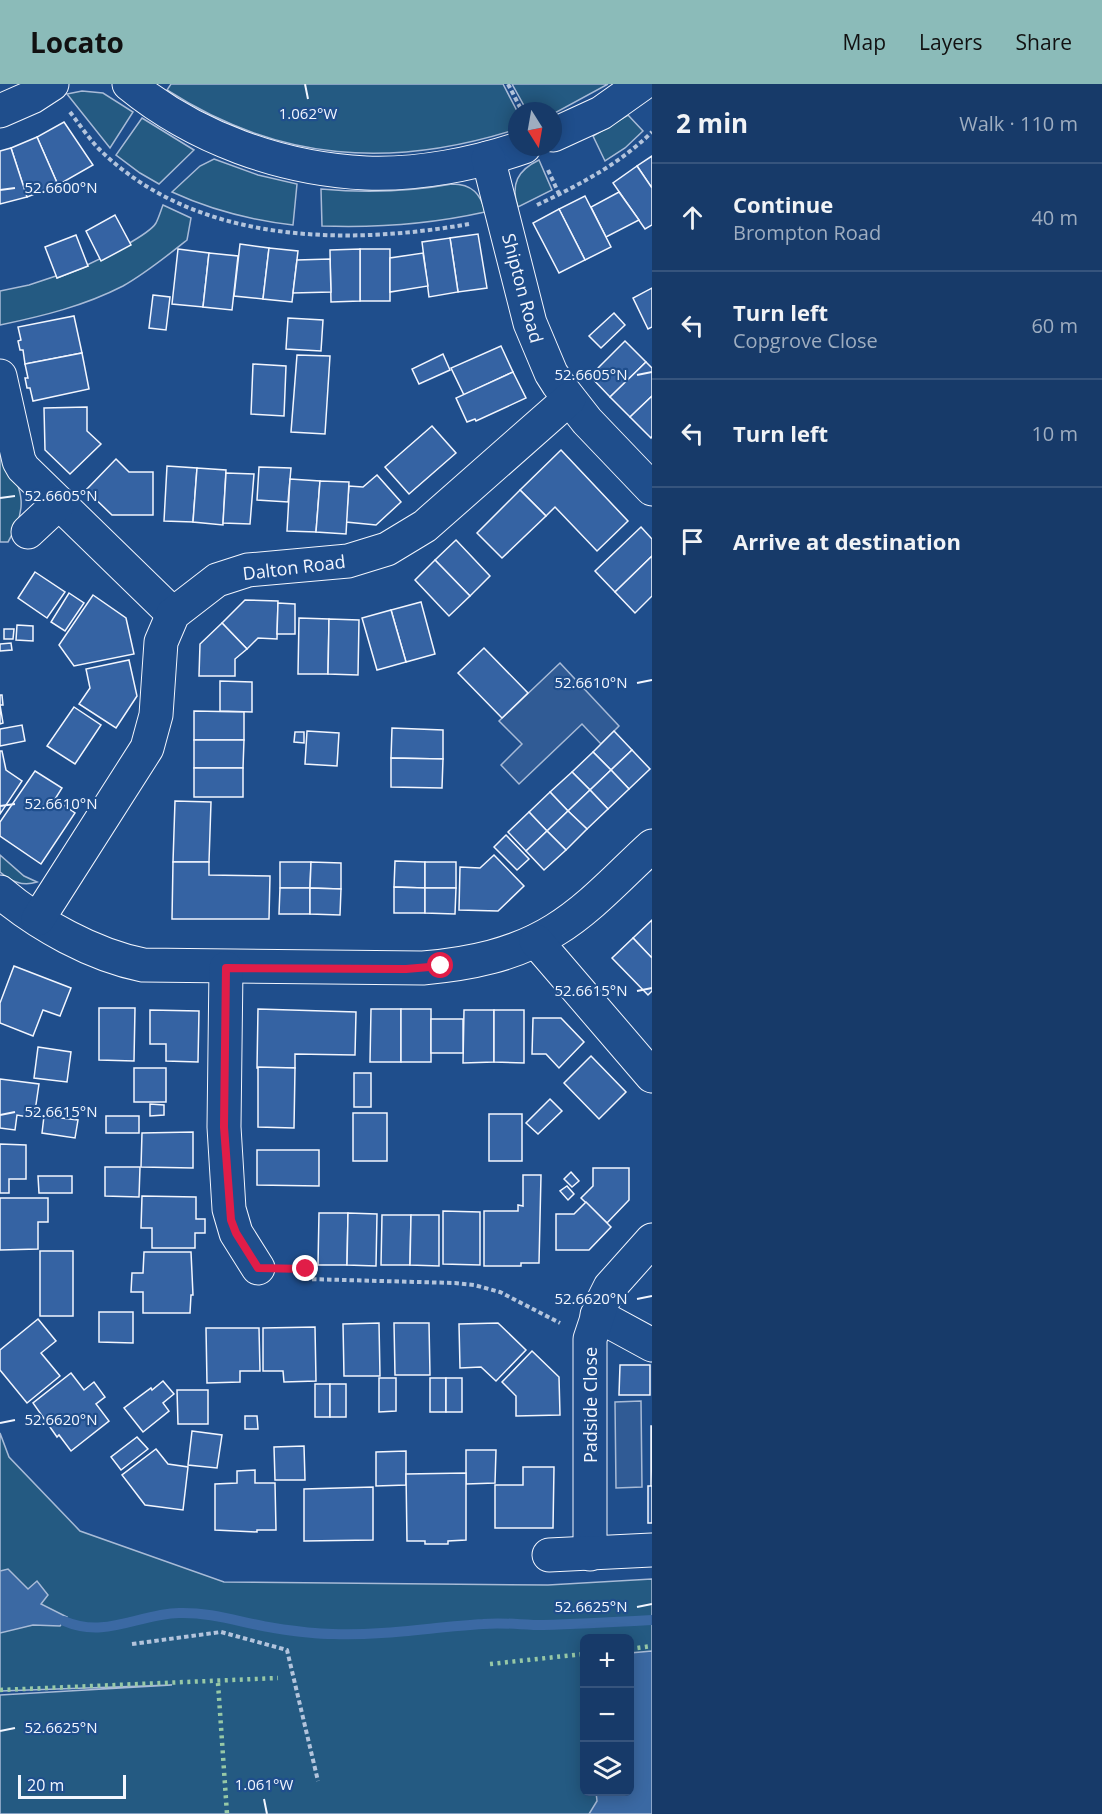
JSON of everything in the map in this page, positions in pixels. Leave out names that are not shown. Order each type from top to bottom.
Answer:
[{"type":"street","points":[[0,111],[32,97],[52,84]]},
{"type":"street","points":[[129,84],[167,112],[237,146],[325,168],[369,173],[418,170],[488,158],[508,152]]},
{"type":"street","points":[[562,131],[601,113],[642,84]]},
{"type":"street","name":"Shipton Road","points":[[488,158],[533,330],[551,373],[569,399],[605,441],[652,489]]},
{"type":"street","points":[[0,376],[19,461],[23,468],[173,614]]},
{"type":"street","name":"Dalton Road","points":[[38,919],[147,748],[156,715],[161,642],[173,614],[218,580],[248,570],[348,561],[387,549],[425,526],[569,399]]},
{"type":"street","points":[[28,532],[58,504]]},
{"type":"street","points":[[0,892],[38,919],[77,942],[126,962],[164,967],[226,968],[406,969],[451,966],[483,959],[536,941],[556,930],[583,909],[652,846]]},
{"type":"street","points":[[536,941],[652,1076]]},
{"type":"street","points":[[226,968],[224,1127],[229,1209],[236,1233],[258,1268]]},
{"type":"street","name":"Padside Close","points":[[590,1554],[594,1327],[605,1296],[617,1277],[652,1240]]},
{"type":"street","points":[[594,1327],[652,1345]]},
{"type":"street","points":[[549,1555],[645,1551]]},
{"type":"path","points":[[508,84],[517,102]]},
{"type":"path","points":[[258,1268],[306,1269],[307,1279],[455,1283],[489,1288],[594,1327]]},
{"type":"path","points":[[132,1644],[221,1632],[286,1650],[318,1781]]},
{"type":"shaded area","points":[[171,84],[503,84],[512,102],[508,102],[508,132],[471,142],[425,150],[381,153],[337,152],[294,145],[251,132],[209,114],[167,90]]},
{"type":"shaded area","points":[[512,84],[608,84],[562,109],[562,102],[522,102]]},
{"type":"shaded area","points":[[82,91],[103,93],[133,112],[110,148],[67,94]]},
{"type":"shaded area","points":[[628,115],[643,131],[625,148],[605,161],[593,136]]},
{"type":"shaded area","points":[[142,118],[194,150],[159,184],[116,155]]},
{"type":"shaded area","points":[[214,159],[258,175],[297,184],[293,225],[231,213],[172,192],[200,166]]},
{"type":"shaded area","points":[[539,160],[552,190],[518,207],[515,191],[518,179],[526,168]]},
{"type":"shaded area","points":[[459,184],[474,191],[481,200],[485,212],[444,220],[404,224],[322,226],[321,189],[387,191]]},
{"type":"shaded area","points":[[163,205],[191,218],[187,240],[140,276],[123,286],[78,305],[0,325],[0,291],[56,276],[57,278],[88,266],[152,228]]},
{"type":"shaded area","points":[[0,446],[17,483],[21,504],[16,527],[8,542],[0,542]]},
{"type":"shaded area","points":[[560,663],[619,726],[601,744],[582,724],[519,784],[501,765],[522,744],[499,721]]},
{"type":"shaded area","points":[[0,855],[24,876],[37,882],[22,883],[4,875],[0,872]]},
{"type":"shaded area","points":[[641,1401],[642,1487],[616,1488],[615,1402]]},
{"type":"shaded area","points":[[0,1433],[9,1457],[80,1531],[224,1582],[548,1585],[652,1579],[652,1814],[0,1814],[0,1695],[172,1685],[0,1691]]},
{"type":"shaded area","points":[[8,1569],[28,1589],[37,1581],[48,1595],[41,1604],[67,1617],[60,1626],[33,1625],[0,1633],[0,1571]]},
{"type":"shaded area","points":[[652,1651],[652,1814],[589,1814],[597,1801],[596,1796],[634,1796],[634,1653]]},
{"type":"building","points":[[64,122],[93,165],[58,185],[37,137]]},
{"type":"building","points":[[37,137],[58,185],[27,197],[11,148]]},
{"type":"building","points":[[11,148],[27,197],[0,204],[0,151]]},
{"type":"building","points":[[652,156],[652,188],[637,166]]},
{"type":"building","points":[[637,166],[652,188],[652,225],[645,229],[613,183]]},
{"type":"building","points":[[619,192],[639,220],[606,237],[591,207]]},
{"type":"building","points":[[585,196],[611,247],[585,260],[559,209]]},
{"type":"building","points":[[559,209],[585,260],[559,273],[533,223]]},
{"type":"building","points":[[115,215],[131,245],[101,261],[86,231]]},
{"type":"building","points":[[478,234],[487,288],[458,292],[450,238]]},
{"type":"building","points":[[76,235],[88,266],[57,278],[45,247]]},
{"type":"building","points":[[450,238],[458,292],[429,297],[422,242]]},
{"type":"building","points":[[240,244],[269,248],[263,299],[234,296]]},
{"type":"building","points":[[269,248],[298,251],[292,302],[263,299]]},
{"type":"building","points":[[178,249],[209,253],[203,307],[172,304]]},
{"type":"building","points":[[360,249],[390,249],[390,301],[360,301]]},
{"type":"building","points":[[360,249],[360,301],[331,302],[330,250]]},
{"type":"building","points":[[209,253],[238,256],[232,310],[203,307]]},
{"type":"building","points":[[423,253],[428,286],[390,292],[390,258]]},
{"type":"building","points":[[330,259],[331,292],[293,293],[297,260]]},
{"type":"building","points":[[652,288],[652,327],[648,329],[633,298]]},
{"type":"building","points":[[153,295],[170,297],[166,330],[149,328]]},
{"type":"building","points":[[614,313],[625,325],[601,348],[589,336]]},
{"type":"building","points":[[74,316],[82,353],[25,364],[23,350],[20,350],[18,341],[21,340],[18,327]]},
{"type":"building","points":[[288,318],[323,320],[321,351],[286,349]]},
{"type":"building","points":[[625,341],[646,362],[610,397],[590,376]]},
{"type":"building","points":[[501,346],[513,372],[464,395],[451,368]]},
{"type":"building","points":[[82,353],[89,389],[33,401],[30,388],[27,388],[25,378],[28,378],[25,364]]},
{"type":"building","points":[[443,354],[450,370],[419,384],[412,369]]},
{"type":"building","points":[[297,355],[330,356],[325,434],[291,432]]},
{"type":"building","points":[[646,362],[652,368],[652,396],[630,417],[610,397]]},
{"type":"building","points":[[253,364],[286,366],[284,416],[251,414]]},
{"type":"building","points":[[513,372],[526,398],[476,421],[475,419],[467,422],[456,398]]},
{"type":"building","points":[[652,396],[652,436],[651,438],[630,417]]},
{"type":"building","points":[[87,407],[87,431],[101,444],[70,474],[45,450],[44,408]]},
{"type":"building","points":[[432,426],[456,453],[409,494],[385,467]]},
{"type":"building","points":[[561,450],[628,521],[597,551],[555,507],[546,516],[520,490]]},
{"type":"building","points":[[116,459],[129,472],[153,472],[153,515],[112,515],[86,490]]},
{"type":"building","points":[[167,466],[197,468],[193,522],[164,521]]},
{"type":"building","points":[[259,467],[291,468],[288,502],[257,500]]},
{"type":"building","points":[[197,468],[226,470],[223,525],[193,522]]},
{"type":"building","points":[[226,473],[254,474],[250,524],[223,523]]},
{"type":"building","points":[[377,475],[401,502],[376,525],[346,522],[349,486],[363,487]]},
{"type":"building","points":[[290,479],[320,481],[316,532],[287,531]]},
{"type":"building","points":[[320,481],[349,482],[346,534],[316,532]]},
{"type":"building","points":[[520,490],[546,516],[502,558],[477,533]]},
{"type":"building","points":[[641,527],[652,539],[652,556],[615,592],[595,571]]},
{"type":"building","points":[[456,540],[490,576],[470,596],[435,560]]},
{"type":"building","points":[[652,556],[652,596],[635,613],[615,592]]},
{"type":"building","points":[[435,560],[470,596],[449,616],[415,580]]},
{"type":"building","points":[[35,572],[65,592],[47,618],[18,598]]},
{"type":"building","points":[[69,593],[84,603],[65,631],[51,622]]},
{"type":"building","points":[[93,595],[126,618],[134,654],[74,666],[59,645]]},
{"type":"building","points":[[245,600],[278,601],[277,639],[258,638],[247,649],[222,623]]},
{"type":"building","points":[[421,602],[435,654],[406,662],[391,610]]},
{"type":"building","points":[[278,603],[295,604],[295,634],[277,634]]},
{"type":"building","points":[[391,610],[406,662],[377,670],[362,618]]},
{"type":"building","points":[[299,618],[329,619],[328,674],[298,674]]},
{"type":"building","points":[[329,619],[359,620],[358,675],[328,674]]},
{"type":"building","points":[[222,623],[247,649],[235,659],[235,676],[199,676],[200,644]]},
{"type":"building","points":[[17,625],[33,626],[33,641],[16,640]]},
{"type":"building","points":[[4,629],[14,629],[13,639],[4,639]]},
{"type":"building","points":[[11,643],[12,650],[0,651],[0,644]]},
{"type":"building","points":[[484,648],[528,693],[502,718],[458,673]]},
{"type":"building","points":[[129,660],[137,696],[116,728],[79,704],[90,688],[86,669]]},
{"type":"building","points":[[220,681],[252,682],[252,712],[220,711]]},
{"type":"building","points":[[0,695],[2,695],[3,705],[0,705]]},
{"type":"building","points":[[0,705],[3,723],[0,724]]},
{"type":"building","points":[[74,707],[101,725],[75,764],[47,746]]},
{"type":"building","points":[[194,711],[244,712],[244,740],[194,740]]},
{"type":"building","points":[[22,725],[25,741],[0,746],[0,729]]},
{"type":"building","points":[[392,728],[443,730],[443,759],[391,758]]},
{"type":"building","points":[[307,731],[339,733],[337,766],[305,764]]},
{"type":"building","points":[[614,731],[632,750],[611,770],[593,752]]},
{"type":"building","points":[[295,732],[304,732],[304,743],[294,742]]},
{"type":"building","points":[[194,740],[244,740],[243,768],[194,768]]},
{"type":"building","points":[[632,750],[650,769],[629,789],[611,770]]},
{"type":"building","points":[[0,751],[2,751],[6,770],[22,781],[0,814]]},
{"type":"building","points":[[593,752],[611,770],[590,790],[572,772]]},
{"type":"building","points":[[391,758],[443,759],[442,788],[391,787]]},
{"type":"building","points":[[194,768],[243,768],[243,797],[194,797]]},
{"type":"building","points":[[611,770],[629,789],[608,809],[590,790]]},
{"type":"building","points":[[35,771],[62,788],[55,799],[75,813],[41,864],[0,836],[0,822]]},
{"type":"building","points":[[572,772],[590,790],[568,811],[550,792]]},
{"type":"building","points":[[590,790],[608,809],[587,829],[568,811]]},
{"type":"building","points":[[550,792],[568,811],[547,831],[529,812]]},
{"type":"building","points":[[175,801],[211,802],[209,862],[173,862]]},
{"type":"building","points":[[568,811],[587,829],[566,850],[547,831]]},
{"type":"building","points":[[529,812],[547,831],[526,851],[508,832]]},
{"type":"building","points":[[547,831],[566,850],[544,870],[526,851]]},
{"type":"building","points":[[506,835],[529,859],[517,870],[494,847]]},
{"type":"building","points":[[494,855],[524,886],[498,911],[459,910],[460,867],[480,868]]},
{"type":"building","points":[[395,861],[425,862],[425,888],[394,887]]},
{"type":"building","points":[[173,862],[209,862],[209,875],[270,876],[269,919],[172,919]]},
{"type":"building","points":[[280,862],[311,862],[310,888],[280,888]]},
{"type":"building","points":[[311,862],[341,863],[341,889],[310,888]]},
{"type":"building","points":[[425,862],[456,862],[456,888],[425,888]]},
{"type":"building","points":[[394,887],[425,888],[425,913],[394,913]]},
{"type":"building","points":[[280,888],[310,888],[310,914],[279,914]]},
{"type":"building","points":[[310,888],[341,889],[340,915],[310,914]]},
{"type":"building","points":[[425,888],[456,888],[455,914],[425,913]]},
{"type":"building","points":[[652,920],[652,958],[633,938]]},
{"type":"building","points":[[633,938],[652,958],[652,991],[648,995],[612,958]]},
{"type":"building","points":[[14,966],[71,988],[60,1016],[43,1010],[33,1036],[0,1023],[0,1003]]},
{"type":"building","points":[[99,1008],[135,1008],[134,1061],[99,1060]]},
{"type":"building","points":[[258,1009],[356,1012],[355,1055],[295,1054],[295,1068],[257,1068]]},
{"type":"building","points":[[371,1009],[401,1009],[401,1062],[370,1062]]},
{"type":"building","points":[[401,1009],[431,1009],[431,1062],[401,1062]]},
{"type":"building","points":[[150,1010],[199,1011],[198,1062],[166,1061],[166,1044],[150,1044]]},
{"type":"building","points":[[464,1010],[494,1010],[494,1062],[463,1063]]},
{"type":"building","points":[[494,1010],[524,1010],[524,1063],[494,1062]]},
{"type":"building","points":[[533,1018],[561,1018],[584,1042],[559,1068],[546,1054],[532,1054]]},
{"type":"building","points":[[431,1019],[463,1019],[463,1053],[431,1053]]},
{"type":"building","points":[[38,1047],[71,1052],[67,1082],[34,1078]]},
{"type":"building","points":[[591,1056],[626,1092],[599,1119],[564,1083]]},
{"type":"building","points":[[258,1067],[295,1068],[294,1128],[258,1127]]},
{"type":"building","points":[[134,1068],[166,1068],[166,1102],[134,1102]]},
{"type":"building","points":[[354,1073],[371,1073],[371,1107],[354,1107]]},
{"type":"building","points":[[0,1079],[39,1084],[34,1118],[17,1115],[15,1130],[0,1128]]},
{"type":"building","points":[[550,1099],[562,1111],[538,1134],[526,1123]]},
{"type":"building","points":[[150,1104],[164,1105],[164,1115],[150,1116]]},
{"type":"building","points":[[353,1113],[387,1113],[387,1161],[353,1161]]},
{"type":"building","points":[[489,1114],[522,1114],[522,1161],[489,1161]]},
{"type":"building","points":[[44,1116],[78,1120],[75,1138],[42,1133]]},
{"type":"building","points":[[106,1116],[139,1116],[139,1133],[106,1133]]},
{"type":"building","points":[[193,1132],[193,1168],[141,1167],[142,1133]]},
{"type":"building","points":[[0,1144],[26,1145],[26,1179],[9,1179],[9,1193],[0,1193]]},
{"type":"building","points":[[257,1150],[319,1150],[319,1186],[257,1185]]},
{"type":"building","points":[[105,1167],[140,1167],[139,1197],[105,1196]]},
{"type":"building","points":[[593,1168],[629,1168],[629,1200],[607,1223],[581,1198],[593,1186]]},
{"type":"building","points":[[571,1172],[579,1181],[572,1187],[564,1179]]},
{"type":"building","points":[[523,1175],[541,1175],[539,1263],[521,1263],[521,1266],[484,1266],[484,1211],[518,1211],[518,1205],[523,1206]]},
{"type":"building","points":[[38,1176],[72,1176],[72,1193],[39,1193]]},
{"type":"building","points":[[567,1186],[574,1194],[568,1200],[560,1191]]},
{"type":"building","points":[[142,1196],[196,1197],[196,1219],[205,1219],[205,1233],[195,1233],[195,1248],[152,1248],[152,1228],[141,1228]]},
{"type":"building","points":[[0,1198],[48,1198],[48,1222],[38,1222],[38,1249],[0,1250]]},
{"type":"building","points":[[586,1202],[611,1227],[589,1250],[556,1250],[556,1214],[574,1214]]},
{"type":"building","points":[[443,1211],[480,1212],[480,1265],[443,1264]]},
{"type":"building","points":[[319,1213],[348,1213],[347,1265],[318,1265]]},
{"type":"building","points":[[348,1213],[377,1214],[376,1266],[347,1265]]},
{"type":"building","points":[[382,1215],[411,1215],[410,1265],[381,1265]]},
{"type":"building","points":[[411,1215],[439,1215],[439,1266],[410,1265]]},
{"type":"building","points":[[40,1251],[73,1251],[73,1316],[40,1316]]},
{"type":"building","points":[[144,1252],[191,1252],[193,1295],[191,1295],[190,1313],[143,1313],[143,1292],[131,1292],[132,1273],[143,1273]]},
{"type":"building","points":[[99,1312],[133,1312],[133,1343],[99,1342]]},
{"type":"building","points":[[38,1319],[56,1341],[41,1353],[60,1376],[27,1403],[0,1370],[0,1350]]},
{"type":"building","points":[[379,1323],[380,1376],[344,1376],[343,1324]]},
{"type":"building","points":[[394,1323],[429,1323],[430,1375],[395,1375]]},
{"type":"building","points":[[498,1323],[526,1350],[496,1381],[481,1367],[460,1368],[459,1324]]},
{"type":"building","points":[[315,1327],[316,1381],[284,1382],[283,1371],[263,1371],[263,1328]]},
{"type":"building","points":[[206,1328],[259,1328],[260,1371],[240,1371],[240,1382],[207,1383]]},
{"type":"building","points":[[532,1351],[559,1377],[560,1415],[516,1416],[516,1396],[502,1382]]},
{"type":"building","points":[[620,1365],[650,1365],[650,1395],[619,1395]]},
{"type":"building","points":[[71,1373],[84,1390],[94,1382],[105,1397],[96,1404],[109,1421],[71,1451],[59,1435],[57,1437],[33,1403]]},
{"type":"building","points":[[379,1378],[396,1378],[396,1411],[379,1412]]},
{"type":"building","points":[[430,1378],[446,1378],[446,1412],[430,1412]]},
{"type":"building","points":[[446,1378],[462,1378],[462,1412],[446,1412]]},
{"type":"building","points":[[163,1381],[174,1394],[163,1403],[169,1411],[143,1432],[124,1408]]},
{"type":"building","points":[[315,1384],[330,1384],[330,1417],[315,1417]]},
{"type":"building","points":[[330,1384],[346,1384],[346,1417],[330,1417]]},
{"type":"building","points":[[177,1390],[208,1390],[208,1424],[178,1424]]},
{"type":"building","points":[[245,1416],[257,1416],[258,1429],[245,1429]]},
{"type":"building","points":[[651,1426],[652,1426],[651,1486]]},
{"type":"building","points":[[192,1431],[222,1435],[217,1468],[188,1465]]},
{"type":"building","points":[[137,1437],[148,1449],[121,1470],[111,1457]]},
{"type":"building","points":[[304,1446],[305,1480],[275,1480],[274,1447]]},
{"type":"building","points":[[156,1449],[168,1464],[188,1467],[183,1510],[145,1505],[122,1475]]},
{"type":"building","points":[[466,1450],[496,1450],[495,1483],[466,1484]]},
{"type":"building","points":[[406,1451],[406,1485],[376,1486],[376,1452]]},
{"type":"building","points":[[523,1467],[554,1467],[553,1528],[495,1528],[495,1485],[523,1485]]},
{"type":"building","points":[[255,1470],[255,1483],[275,1483],[276,1530],[257,1530],[257,1532],[215,1530],[215,1484],[237,1483],[237,1471]]},
{"type":"building","points":[[466,1473],[466,1540],[448,1541],[448,1544],[407,1541],[406,1474]]},
{"type":"building","points":[[648,1486],[652,1486],[652,1523],[648,1523]]},
{"type":"building","points":[[373,1487],[373,1540],[304,1541],[304,1489]]},
{"type":"waterway","points":[[64,1621],[79,1626],[108,1627],[164,1614],[191,1613],[296,1631],[352,1634],[389,1633],[490,1623],[543,1625],[652,1620]]},
{"type":"hedge","points":[[634,1648],[652,1646]]},
{"type":"hedge","points":[[490,1664],[580,1654]]},
{"type":"hedge","points":[[0,1690],[278,1678]]},
{"type":"hedge","points":[[218,1683],[227,1814]]},
{"type":"route","points":[[306,1269],[258,1268],[236,1233],[231,1220],[224,1127],[226,968],[406,969],[441,966]]}]
